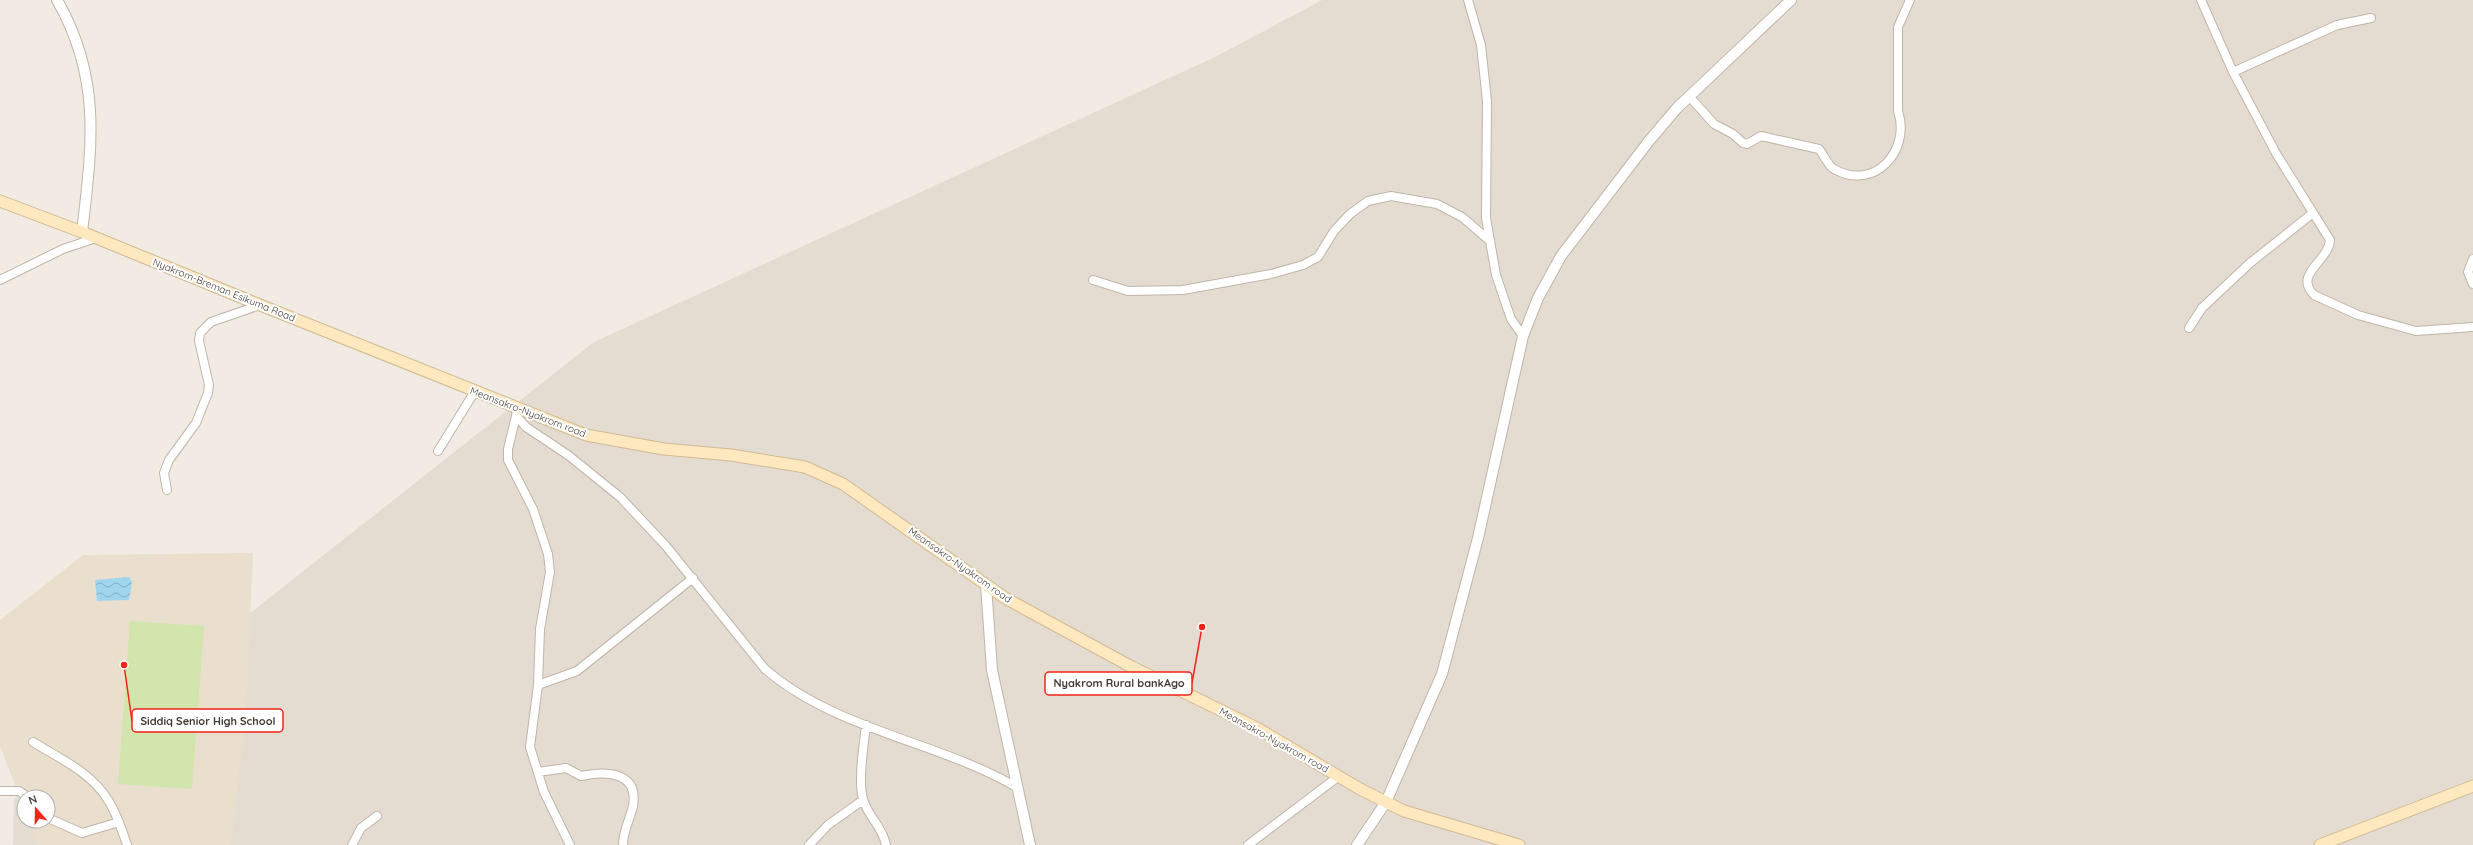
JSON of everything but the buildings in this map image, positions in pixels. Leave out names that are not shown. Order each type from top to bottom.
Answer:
[{"type":"main road","name":"Nyakrom-Breman Esikuma Road","points":[[0,201],[82,232],[260,306],[447,378]]},
{"type":"main road","name":"Meansakro-Nyakrom road","points":[[447,378],[516,412],[586,435],[611,441],[664,449],[731,455],[806,467],[843,484],[986,585],[1087,644],[1257,728],[1339,776],[1404,811],[1519,845]]},
{"type":"main road","points":[[2320,845],[2473,786]]},
{"type":"street","points":[[57,0],[73,33],[82,59],[91,105],[92,137],[82,232]]},
{"type":"street","points":[[1468,0],[1481,45],[1487,100],[1486,218],[1496,274],[1511,319],[1523,336]]},
{"type":"street","points":[[1357,845],[1386,802],[1442,674],[1484,515],[1523,336],[1538,298],[1561,256],[1648,141],[1689,96],[1791,0]]},
{"type":"street","points":[[1689,96],[1714,124],[1733,134],[1743,143],[1747,144],[1761,136],[1819,149],[1833,169],[1845,173],[1865,176],[1888,163],[1896,151],[1901,137],[1903,124],[1898,111],[1898,27],[1910,0]]},
{"type":"street","points":[[2201,0],[2233,72],[2276,155],[2330,240],[2325,254],[2308,274],[2306,282],[2308,289],[2314,295],[2358,315],[2416,331],[2473,328]]},
{"type":"street","points":[[2233,72],[2336,25],[2371,18]]},
{"type":"street","points":[[1093,280],[1128,291],[1182,290],[1272,274],[1303,265],[1318,257],[1334,231],[1350,214],[1368,201],[1391,196],[1437,204],[1462,217],[1490,241]]},
{"type":"street","points":[[2189,328],[2202,308],[2250,262],[2313,213]]},
{"type":"street","points":[[0,280],[63,249],[96,238]]},
{"type":"street","points":[[2473,259],[2468,272],[2473,284]]},
{"type":"street","points":[[167,490],[164,473],[168,460],[196,423],[208,393],[209,385],[199,341],[200,333],[211,322],[260,306]]},
{"type":"street","points":[[438,451],[475,391]]},
{"type":"street","points":[[516,412],[526,428],[568,455],[620,496],[693,578],[765,669],[783,685],[806,699],[866,725],[996,775],[1018,788]]},
{"type":"street","points":[[516,412],[508,449],[508,460],[533,510],[548,554],[550,572],[540,629],[538,685],[530,734],[532,754],[544,792],[570,845]]},
{"type":"street","points":[[538,685],[577,671],[693,578]]},
{"type":"street","points":[[986,585],[992,670],[1030,845]]},
{"type":"street","points":[[866,725],[862,769],[863,800],[869,814],[883,832],[886,845]]},
{"type":"street","points":[[33,742],[87,776],[108,799],[119,822],[127,845]]},
{"type":"street","points":[[538,772],[566,768],[581,776],[600,772],[614,775],[628,782],[631,786],[633,801],[623,836],[623,845]]},
{"type":"street","points":[[1248,845],[1339,776]]},
{"type":"street","points":[[0,791],[16,791]]},
{"type":"street","points":[[808,845],[828,825],[863,800]]},
{"type":"street","points":[[352,845],[361,828],[377,816]]},
{"type":"street","points":[[56,822],[82,833],[119,822]]},
{"type":"shaded area","points":[[1322,0],[2473,0],[2473,845],[13,845],[14,799],[16,797],[16,829],[56,829],[56,789],[27,789],[594,342],[1215,57]]},
{"type":"shaded area","points":[[253,553],[246,711],[231,845],[38,845],[32,829],[56,829],[56,789],[17,789],[0,746],[0,620],[83,555]]},
{"type":"green space","points":[[130,621],[204,626],[192,789],[118,784]]},
{"type":"water","points":[[129,577],[132,582],[129,600],[97,601],[95,580]]},
{"type":"place","name":"Nyakrom Rural bankAgo","points":[[1202,627]]},
{"type":"place","name":"Siddiq Senior High School","points":[[124,665]]}]
